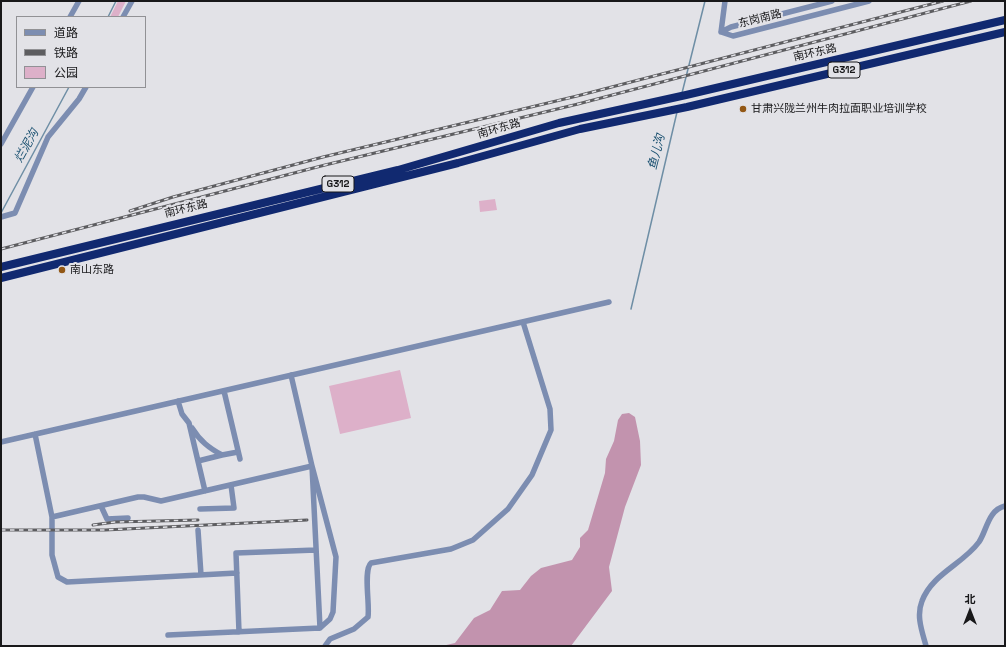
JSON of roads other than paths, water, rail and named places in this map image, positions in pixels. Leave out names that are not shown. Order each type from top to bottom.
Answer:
[{"type":"highway","name":"南环东路","points":[[1,266],[398,170],[559,123],[686,96],[1005,20]]},
{"type":"highway","name":"南环东路","points":[[1,278],[451,165],[562,134],[683,108],[1005,32]]},
{"type":"highway","points":[[559,123],[562,134]]},
{"type":"street","points":[[71,16],[79,1]]},
{"type":"street","points":[[124,16],[132,1]]},
{"type":"street","points":[[721,32],[725,1]]},
{"type":"street","name":"东岗南路","points":[[721,32],[731,27],[832,1]]},
{"type":"street","name":"东岗南路","points":[[721,32],[733,36],[869,1]]},
{"type":"street","points":[[1,144],[32,88]]},
{"type":"street","points":[[3,216],[15,213],[48,137],[80,99],[86,88]]},
{"type":"street","points":[[1,442],[609,302]]},
{"type":"street","points":[[325,646],[330,639],[354,629],[368,617],[370,606],[367,570],[371,563],[451,549],[473,540],[508,509],[532,476],[551,430],[551,420],[550,409],[524,322]]},
{"type":"street","points":[[168,635],[320,628],[330,619],[334,612],[336,557],[312,466],[291,375]]},
{"type":"street","points":[[224,391],[240,459]]},
{"type":"street","points":[[178,401],[182,414],[197,436],[208,447],[222,455]]},
{"type":"street","points":[[189,423],[205,491]]},
{"type":"street","points":[[35,434],[52,517],[52,555],[57,574],[63,581],[236,573]]},
{"type":"street","points":[[198,460],[238,452]]},
{"type":"street","points":[[52,517],[144,497],[161,501],[312,466]]},
{"type":"street","points":[[312,466],[320,628]]},
{"type":"street","points":[[200,509],[234,508],[231,485]]},
{"type":"street","points":[[101,506],[107,519],[128,518]]},
{"type":"street","points":[[926,646],[919,620],[921,602],[931,584],[960,561],[979,542],[988,520],[1001,507],[1005,506]]},
{"type":"street","points":[[198,530],[201,575]]},
{"type":"street","points":[[239,632],[236,554],[316,550]]},
{"type":"waterway","name":"烂泥沟","points":[[108,16],[116,1]]},
{"type":"waterway","name":"鱼儿沟","points":[[682,93],[705,1]]},
{"type":"waterway","name":"烂泥沟","points":[[1,213],[68,88]]},
{"type":"waterway","name":"鱼儿沟","points":[[631,309],[677,112]]},
{"type":"railway","points":[[130,211],[173,197],[323,157],[577,96],[943,1]]},
{"type":"railway","points":[[1,249],[325,165],[578,104],[971,1]]},
{"type":"railway","points":[[93,525],[115,522],[198,520]]},
{"type":"railway","points":[[1,530],[105,530],[307,520]]},
{"type":"place","name":"甘肃兴陇兰州牛肉拉面职业培训学校","points":[[743,109]]},
{"type":"place","name":"南山东路","points":[[62,270]]}]
